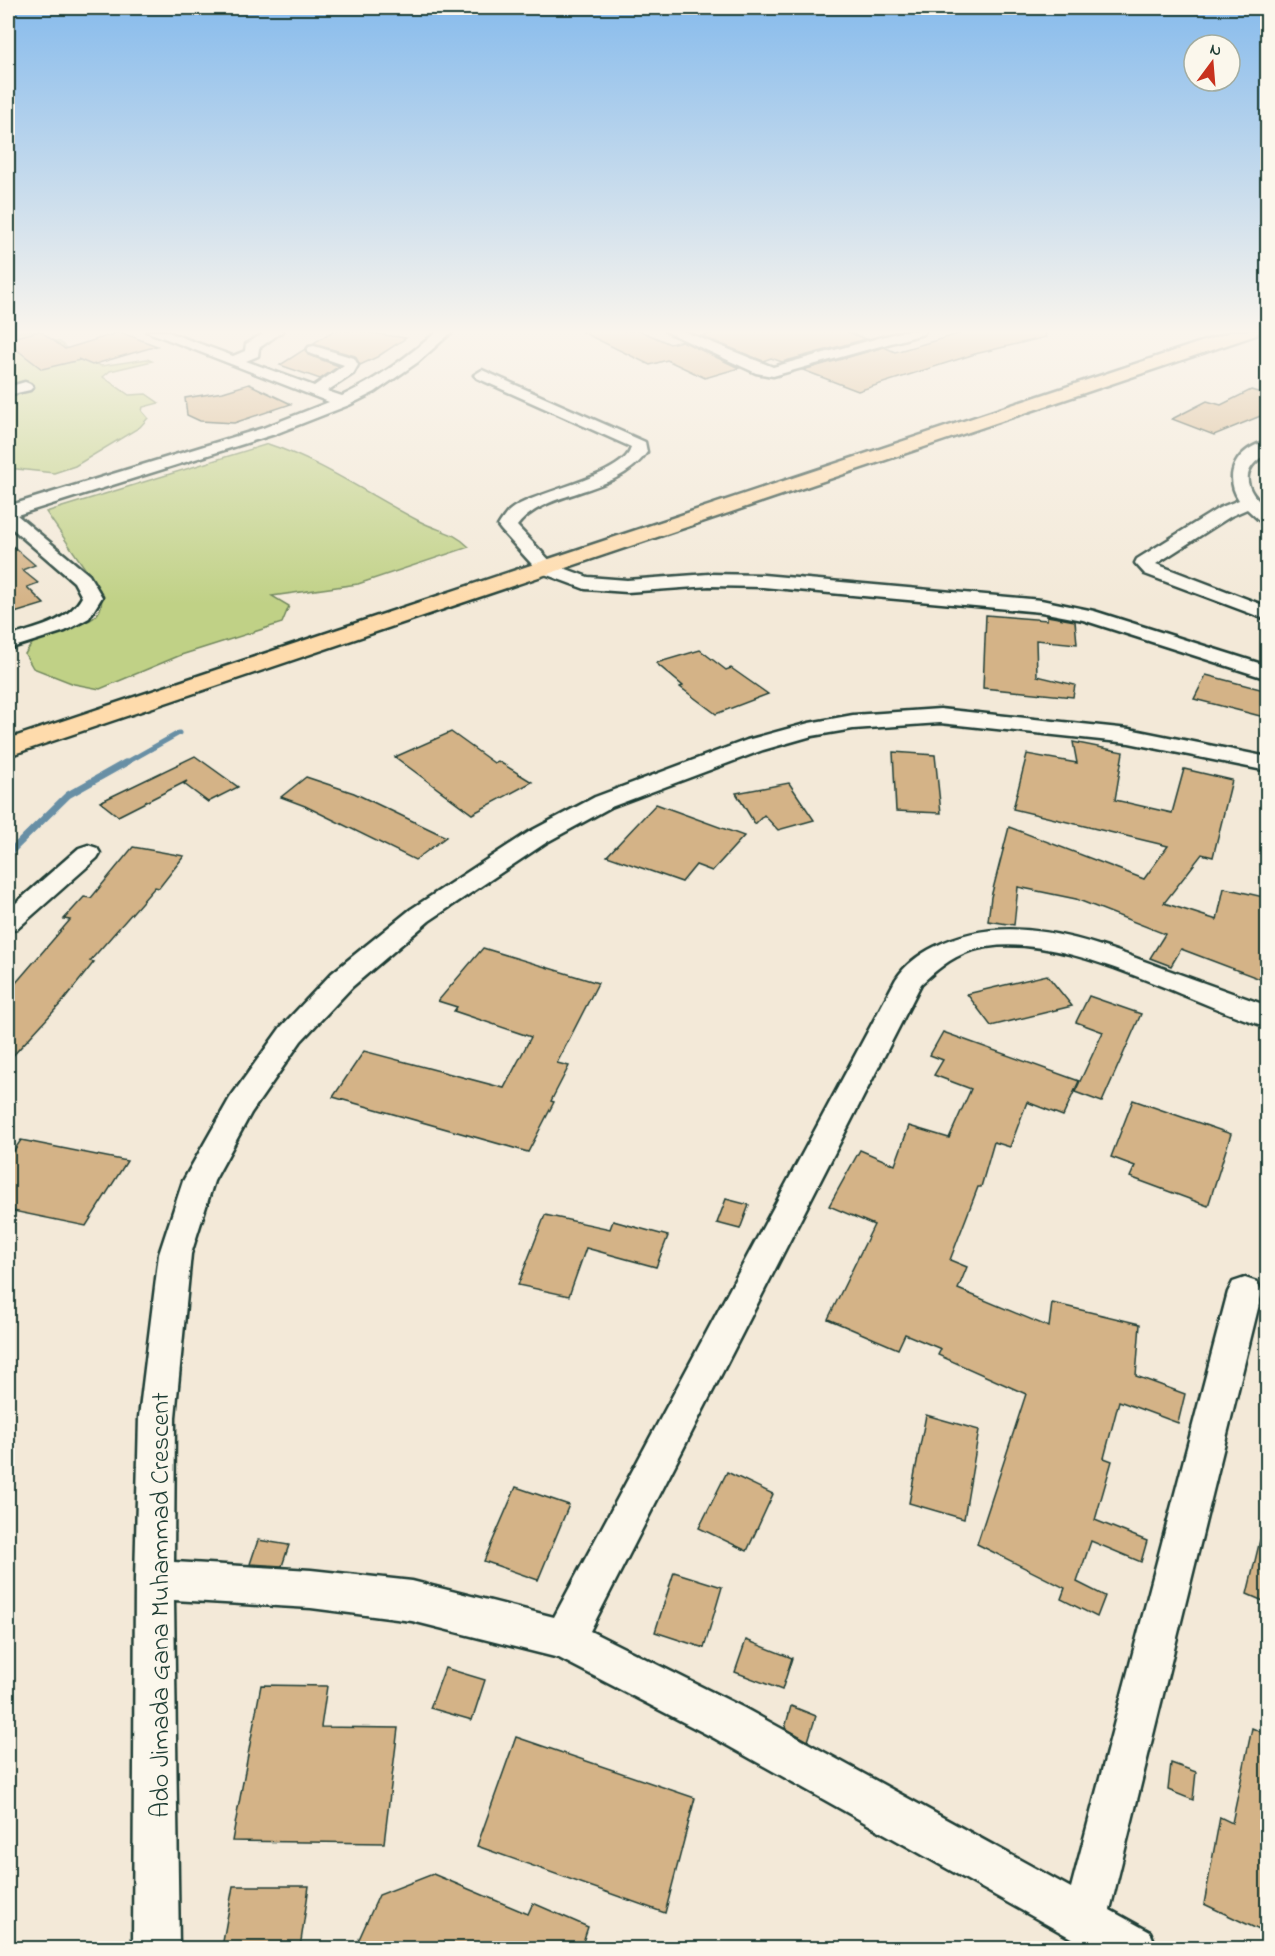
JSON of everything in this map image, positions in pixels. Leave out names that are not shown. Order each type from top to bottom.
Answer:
[{"type":"main road","points":[[8,748],[979,422]]},
{"type":"street","points":[[8,514],[291,422]]},
{"type":"street","points":[[588,422],[639,445],[639,452],[626,468],[526,509],[509,520],[507,526],[546,568],[585,583],[627,586],[709,580],[763,581],[1041,606],[1087,615],[1268,673]]},
{"type":"street","points":[[1268,446],[1240,468],[1237,479],[1240,492],[1268,519]]},
{"type":"street","points":[[1248,502],[1225,512],[1144,563],[1152,570],[1268,614]]},
{"type":"street","points":[[8,514],[82,579],[92,597],[82,614],[58,627],[8,643]]},
{"type":"street","name":"Ado Jimada Gana Muhammad Crescent","points":[[156,1948],[154,1580],[157,1417],[175,1254],[199,1181],[240,1106],[291,1034],[342,980],[420,915],[538,837],[603,802],[755,745],[853,722],[940,716],[1129,736],[1268,764]]},
{"type":"street","points":[[8,922],[88,853]]},
{"type":"street","points":[[564,1639],[910,979],[934,958],[958,947],[989,939],[1025,937],[1056,941],[1096,952],[1268,1017]]},
{"type":"street","points":[[1085,1920],[1245,1292]]},
{"type":"street","points":[[154,1580],[311,1588],[412,1601],[564,1639],[729,1723],[1134,1948]]},
{"type":"green space","points":[[8,422],[144,422],[75,466],[54,473],[8,468]]},
{"type":"green space","points":[[268,444],[308,460],[421,522],[452,535],[469,547],[358,584],[272,596],[289,606],[282,623],[181,655],[100,689],[74,684],[33,668],[25,654],[35,641],[46,634],[91,620],[98,613],[102,604],[100,590],[46,512]]},
{"type":"building","points":[[1181,422],[1245,422],[1214,435]]},
{"type":"building","points":[[8,542],[35,565],[22,570],[38,583],[27,587],[44,604],[8,615]]},
{"type":"building","points":[[986,615],[1047,620],[1047,616],[1075,621],[1077,644],[1036,640],[1037,676],[1075,685],[1073,697],[983,688]]},
{"type":"building","points":[[700,650],[726,670],[731,668],[768,694],[716,714],[680,687],[683,686],[656,663]]},
{"type":"building","points":[[1206,675],[1268,691],[1268,718],[1194,699]]},
{"type":"building","points":[[451,732],[494,763],[498,761],[532,782],[472,814],[395,757]]},
{"type":"building","points":[[1073,742],[1123,752],[1115,800],[1172,813],[1184,769],[1232,780],[1213,857],[1202,854],[1164,903],[1217,920],[1224,888],[1268,898],[1268,982],[1181,949],[1171,966],[1150,958],[1165,934],[1076,899],[1018,887],[1014,925],[988,921],[991,897],[1009,827],[1144,879],[1168,846],[1013,809],[1027,754],[1077,763]]},
{"type":"building","points":[[893,752],[935,755],[941,813],[896,811]]},
{"type":"building","points":[[195,756],[238,787],[208,802],[184,784],[187,781],[118,816],[100,802]]},
{"type":"building","points":[[306,777],[354,793],[446,837],[415,860],[305,806],[281,797]]},
{"type":"building","points":[[789,783],[814,820],[778,830],[764,815],[755,824],[736,793]]},
{"type":"building","points":[[656,804],[744,836],[712,871],[696,865],[682,882],[607,856]]},
{"type":"building","points":[[133,847],[184,856],[159,888],[155,887],[90,961],[94,962],[64,1000],[8,1061],[8,992],[70,920],[64,919],[84,897],[91,898]]},
{"type":"building","points":[[483,948],[598,983],[557,1063],[569,1066],[551,1101],[554,1102],[528,1152],[333,1097],[364,1051],[504,1088],[531,1037],[454,1011],[457,1007],[438,1001]]},
{"type":"building","points":[[1047,975],[1072,1006],[991,1026],[967,994]]},
{"type":"building","points":[[1089,996],[1141,1014],[1102,1102],[1075,1092],[1103,1032],[1076,1022]]},
{"type":"building","points":[[943,1032],[1079,1081],[1063,1116],[1027,1102],[1010,1147],[994,1142],[981,1187],[978,1187],[950,1260],[967,1267],[958,1289],[1049,1327],[1052,1303],[1140,1324],[1136,1376],[1185,1394],[1178,1423],[1119,1401],[1104,1458],[1112,1461],[1095,1520],[1147,1541],[1141,1562],[1091,1541],[1077,1582],[1105,1596],[1097,1617],[1061,1599],[1065,1588],[977,1544],[1026,1394],[938,1355],[941,1349],[905,1334],[898,1349],[828,1319],[874,1225],[829,1206],[860,1150],[895,1165],[909,1126],[949,1138],[971,1089],[934,1075],[943,1060],[930,1055]]},
{"type":"building","points":[[1133,1100],[1231,1134],[1208,1206],[1130,1177],[1135,1166],[1111,1157]]},
{"type":"building","points":[[21,1140],[127,1161],[86,1226],[8,1210],[8,1159]]},
{"type":"building","points":[[726,1199],[749,1205],[740,1229],[717,1223]]},
{"type":"building","points":[[545,1215],[610,1229],[613,1221],[668,1236],[656,1267],[586,1248],[569,1296],[518,1285]]},
{"type":"building","points":[[926,1415],[979,1430],[964,1519],[909,1503]]},
{"type":"building","points":[[727,1472],[773,1494],[747,1551],[699,1528]]},
{"type":"building","points":[[516,1487],[569,1505],[538,1580],[484,1561]]},
{"type":"building","points":[[258,1540],[289,1545],[282,1566],[250,1564]]},
{"type":"building","points":[[1260,1540],[1268,1541],[1268,1603],[1247,1594]]},
{"type":"building","points":[[674,1572],[722,1587],[704,1648],[655,1632]]},
{"type":"building","points":[[746,1640],[792,1658],[782,1690],[735,1672]]},
{"type":"building","points":[[445,1668],[485,1680],[472,1720],[430,1708]]},
{"type":"building","points":[[261,1685],[327,1686],[321,1727],[398,1728],[384,1843],[232,1841]]},
{"type":"building","points":[[791,1706],[816,1716],[808,1741],[785,1728]]},
{"type":"building","points":[[1252,1728],[1268,1735],[1268,1934],[1204,1904],[1220,1817],[1232,1823]]},
{"type":"building","points":[[516,1737],[695,1798],[665,1913],[477,1846]]},
{"type":"building","points":[[1171,1763],[1196,1772],[1193,1800],[1168,1790]]},
{"type":"building","points":[[433,1874],[528,1914],[533,1903],[588,1927],[581,1948],[355,1948],[379,1895]]},
{"type":"building","points":[[233,1886],[309,1886],[300,1948],[222,1947]]},
{"type":"waterway","points":[[122,765],[179,733]]},
{"type":"waterway","points":[[8,854],[68,795],[125,763]]}]
